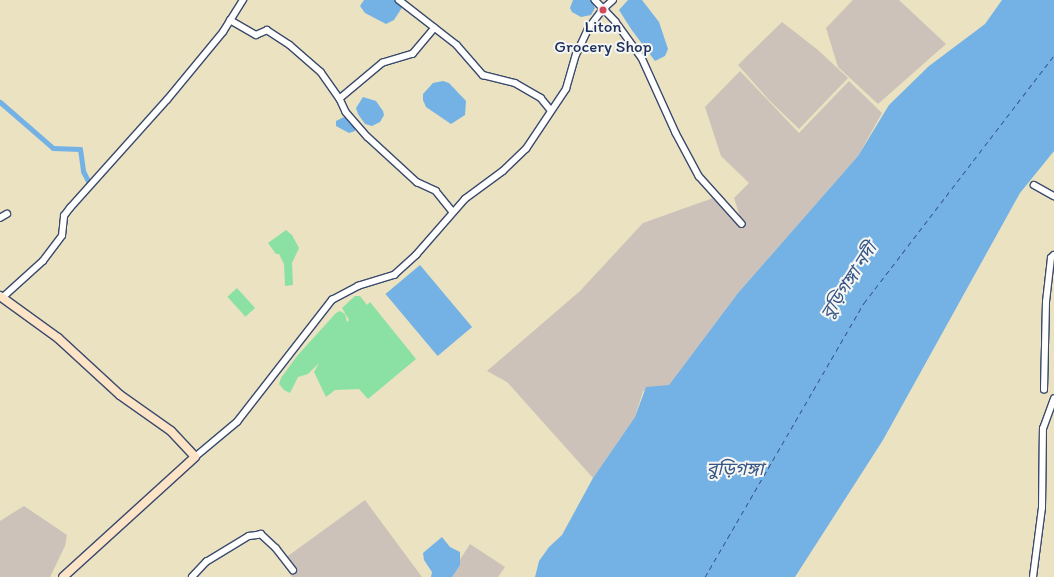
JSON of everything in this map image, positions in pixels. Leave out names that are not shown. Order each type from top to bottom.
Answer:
[{"type":"street","points":[[195,457],[171,431],[120,395],[58,338],[1,297],[43,261],[62,236],[67,212],[167,100],[230,20],[243,0]]},
{"type":"street","points":[[399,0],[466,54],[483,75],[515,83],[541,98],[550,110]]},
{"type":"street","points":[[595,0],[616,22],[642,58],[667,115],[699,176],[742,224]]},
{"type":"street","points":[[63,577],[195,457],[237,422],[325,306],[358,286],[394,275],[416,255],[452,211],[526,149],[550,110],[566,89],[584,36],[603,9],[614,0]]},
{"type":"street","points":[[230,20],[256,35],[268,30],[290,45],[321,72],[340,99],[346,112],[368,137],[417,182],[436,191],[452,211]]},
{"type":"street","points":[[340,99],[383,63],[413,54],[435,28]]},
{"type":"street","points":[[1034,184],[1054,196]]},
{"type":"street","points":[[0,218],[7,214]]},
{"type":"street","points":[[1044,390],[1046,302],[1051,258],[1054,255]]},
{"type":"street","points":[[1034,577],[1042,508],[1043,428],[1054,400]]},
{"type":"street","points":[[192,577],[206,562],[249,536],[261,534],[276,548],[293,570]]},
{"type":"shaded area","points":[[853,0],[899,0],[946,44],[878,104],[838,67],[826,28]]},
{"type":"shaded area","points":[[782,22],[818,50],[848,78],[799,129],[770,101],[738,65]]},
{"type":"shaded area","points":[[740,71],[799,133],[849,81],[882,113],[858,156],[738,293],[669,385],[643,391],[635,417],[593,478],[507,382],[487,371],[580,291],[643,223],[716,197],[697,168],[740,216],[734,198],[749,183],[721,156],[705,107]]},
{"type":"shaded area","points":[[365,500],[422,577],[292,577],[281,561]]},
{"type":"shaded area","points":[[24,506],[67,535],[65,546],[50,577],[0,577],[0,521]]},
{"type":"shaded area","points":[[470,544],[505,567],[498,577],[449,577]]},
{"type":"green space","points":[[286,230],[292,235],[299,248],[292,263],[293,285],[285,286],[284,264],[279,254],[276,254],[268,243]]},
{"type":"green space","points":[[237,288],[255,308],[245,317],[227,297]]},
{"type":"green space","points":[[355,296],[360,296],[367,305],[370,302],[416,359],[368,399],[359,389],[335,390],[326,397],[314,372],[319,363],[308,374],[298,377],[290,393],[284,390],[279,384],[281,378],[297,356],[336,313],[340,311],[345,314],[347,322],[349,320],[342,308]]},
{"type":"water","points":[[364,0],[398,0],[403,6],[394,20],[386,24],[365,13],[360,6]]},
{"type":"water","points":[[573,0],[591,0],[595,8],[591,15],[581,17],[572,12],[570,8]]},
{"type":"water","points":[[628,0],[642,0],[659,22],[668,49],[665,56],[655,61],[631,29],[619,10]]},
{"type":"water","name":"বুড়িগঙ্গা","points":[[1002,0],[1054,0],[1054,151],[1020,193],[883,440],[795,577],[535,577],[539,561],[549,547],[562,535],[593,478],[635,417],[646,387],[669,385],[738,293],[858,156],[889,105],[929,66],[985,24]]},
{"type":"water","points":[[443,81],[449,83],[466,101],[465,115],[451,124],[426,107],[423,100],[423,94],[433,83]]},
{"type":"water","points":[[363,97],[376,101],[383,111],[384,115],[380,122],[372,126],[365,124],[356,108]]},
{"type":"water","points":[[348,115],[355,126],[355,131],[349,133],[336,126],[336,121]]},
{"type":"water","points":[[420,265],[472,327],[438,356],[386,294]]},
{"type":"water","points":[[442,537],[450,547],[460,552],[460,565],[452,577],[431,577],[432,572],[424,560],[423,553]]},
{"type":"waterway","points":[[0,102],[53,148],[80,149],[83,171],[89,183]]},
{"type":"ferry route","points":[[705,577],[864,303],[1054,55]]},
{"type":"place","name":"Liton Grocery Shop","points":[[603,10]]},
{"type":"water label","name":"বুড়িগঙ্গা নদী","points":[[849,281]]}]
